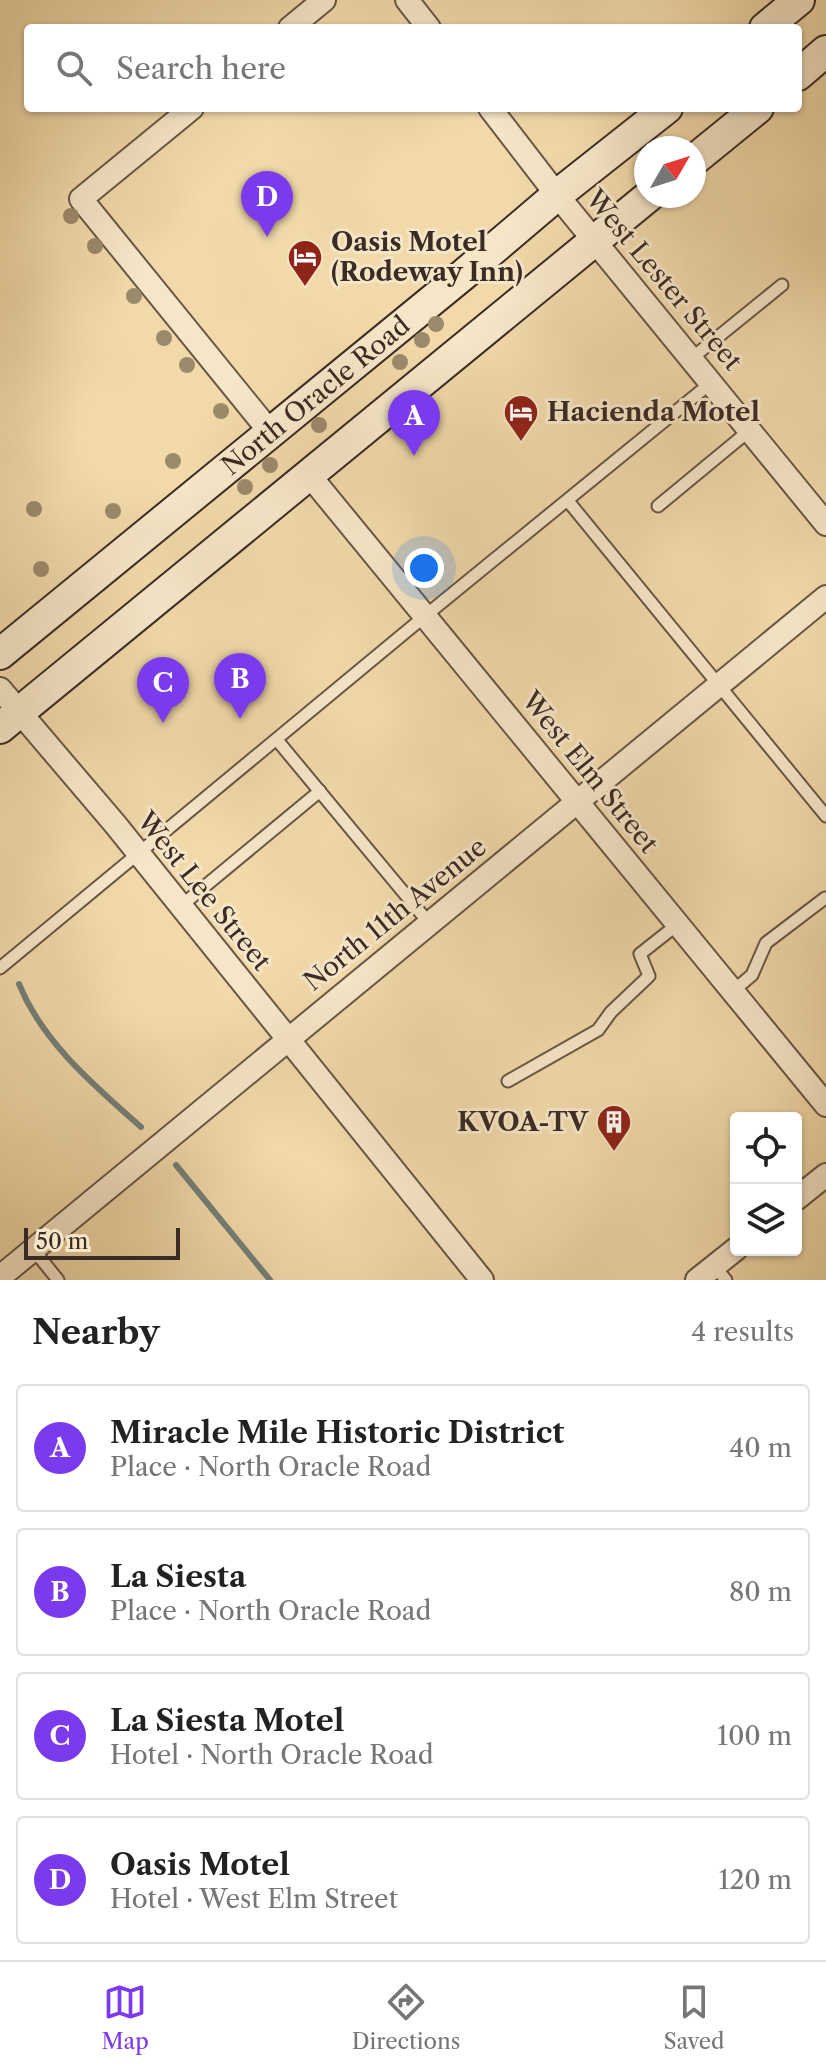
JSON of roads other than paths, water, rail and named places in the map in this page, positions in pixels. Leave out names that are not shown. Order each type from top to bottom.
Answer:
[{"type":"main road","points":[[770,24],[799,0]]},
{"type":"main road","points":[[802,72],[826,51]]},
{"type":"main road","name":"North Oracle Road","points":[[0,654],[662,112]]},
{"type":"main road","points":[[706,150],[753,112]]},
{"type":"main road","points":[[10,720],[634,208]]},
{"type":"street","points":[[295,24],[324,0]]},
{"type":"street","points":[[407,0],[426,24]]},
{"type":"street","points":[[187,112],[81,199],[271,433]]},
{"type":"street","name":"West Lester Street","points":[[493,112],[557,195],[826,524]]},
{"type":"street","name":"West Elm Street","points":[[310,476],[826,1105]]},
{"type":"street","name":"North 11th Avenue","points":[[0,1277],[826,597]]},
{"type":"street","name":"West Lee Street","points":[[0,689],[10,720],[139,854],[482,1280]]},
{"type":"street","points":[[802,1194],[826,1175]]},
{"type":"street","points":[[712,1276],[730,1256]]},
{"type":"lane","points":[[692,358],[782,285]]},
{"type":"lane","points":[[0,968],[712,382]]},
{"type":"lane","points":[[658,506],[750,430]]},
{"type":"lane","points":[[568,501],[826,816]]},
{"type":"lane","points":[[277,740],[429,923]]},
{"type":"lane","points":[[181,906],[320,791]]},
{"type":"lane","points":[[733,991],[752,975],[766,943],[825,898]]},
{"type":"lane","points":[[508,1081],[598,1030],[611,1012],[649,976],[640,954],[678,924]]},
{"type":"lane","points":[[33,1249],[58,1280]]},
{"type":"waterway","points":[[19,984],[29,1005],[56,1044],[141,1127]]},
{"type":"waterway","points":[[176,1165],[270,1280]]},
{"type":"place","name":"Oasis Motel","points":[[267,237]]},
{"type":"place","name":"Oasis Motel (Rodeway Inn)","points":[[305,288]]},
{"type":"place","name":"Hacienda Motel","points":[[521,443]]},
{"type":"place","name":"Miracle Mile Historic District","points":[[414,456]]},
{"type":"place","name":"La Siesta","points":[[240,719]]},
{"type":"place","name":"La Siesta Motel","points":[[163,723]]},
{"type":"place","name":"KVOA-TV","points":[[614,1153]]}]
